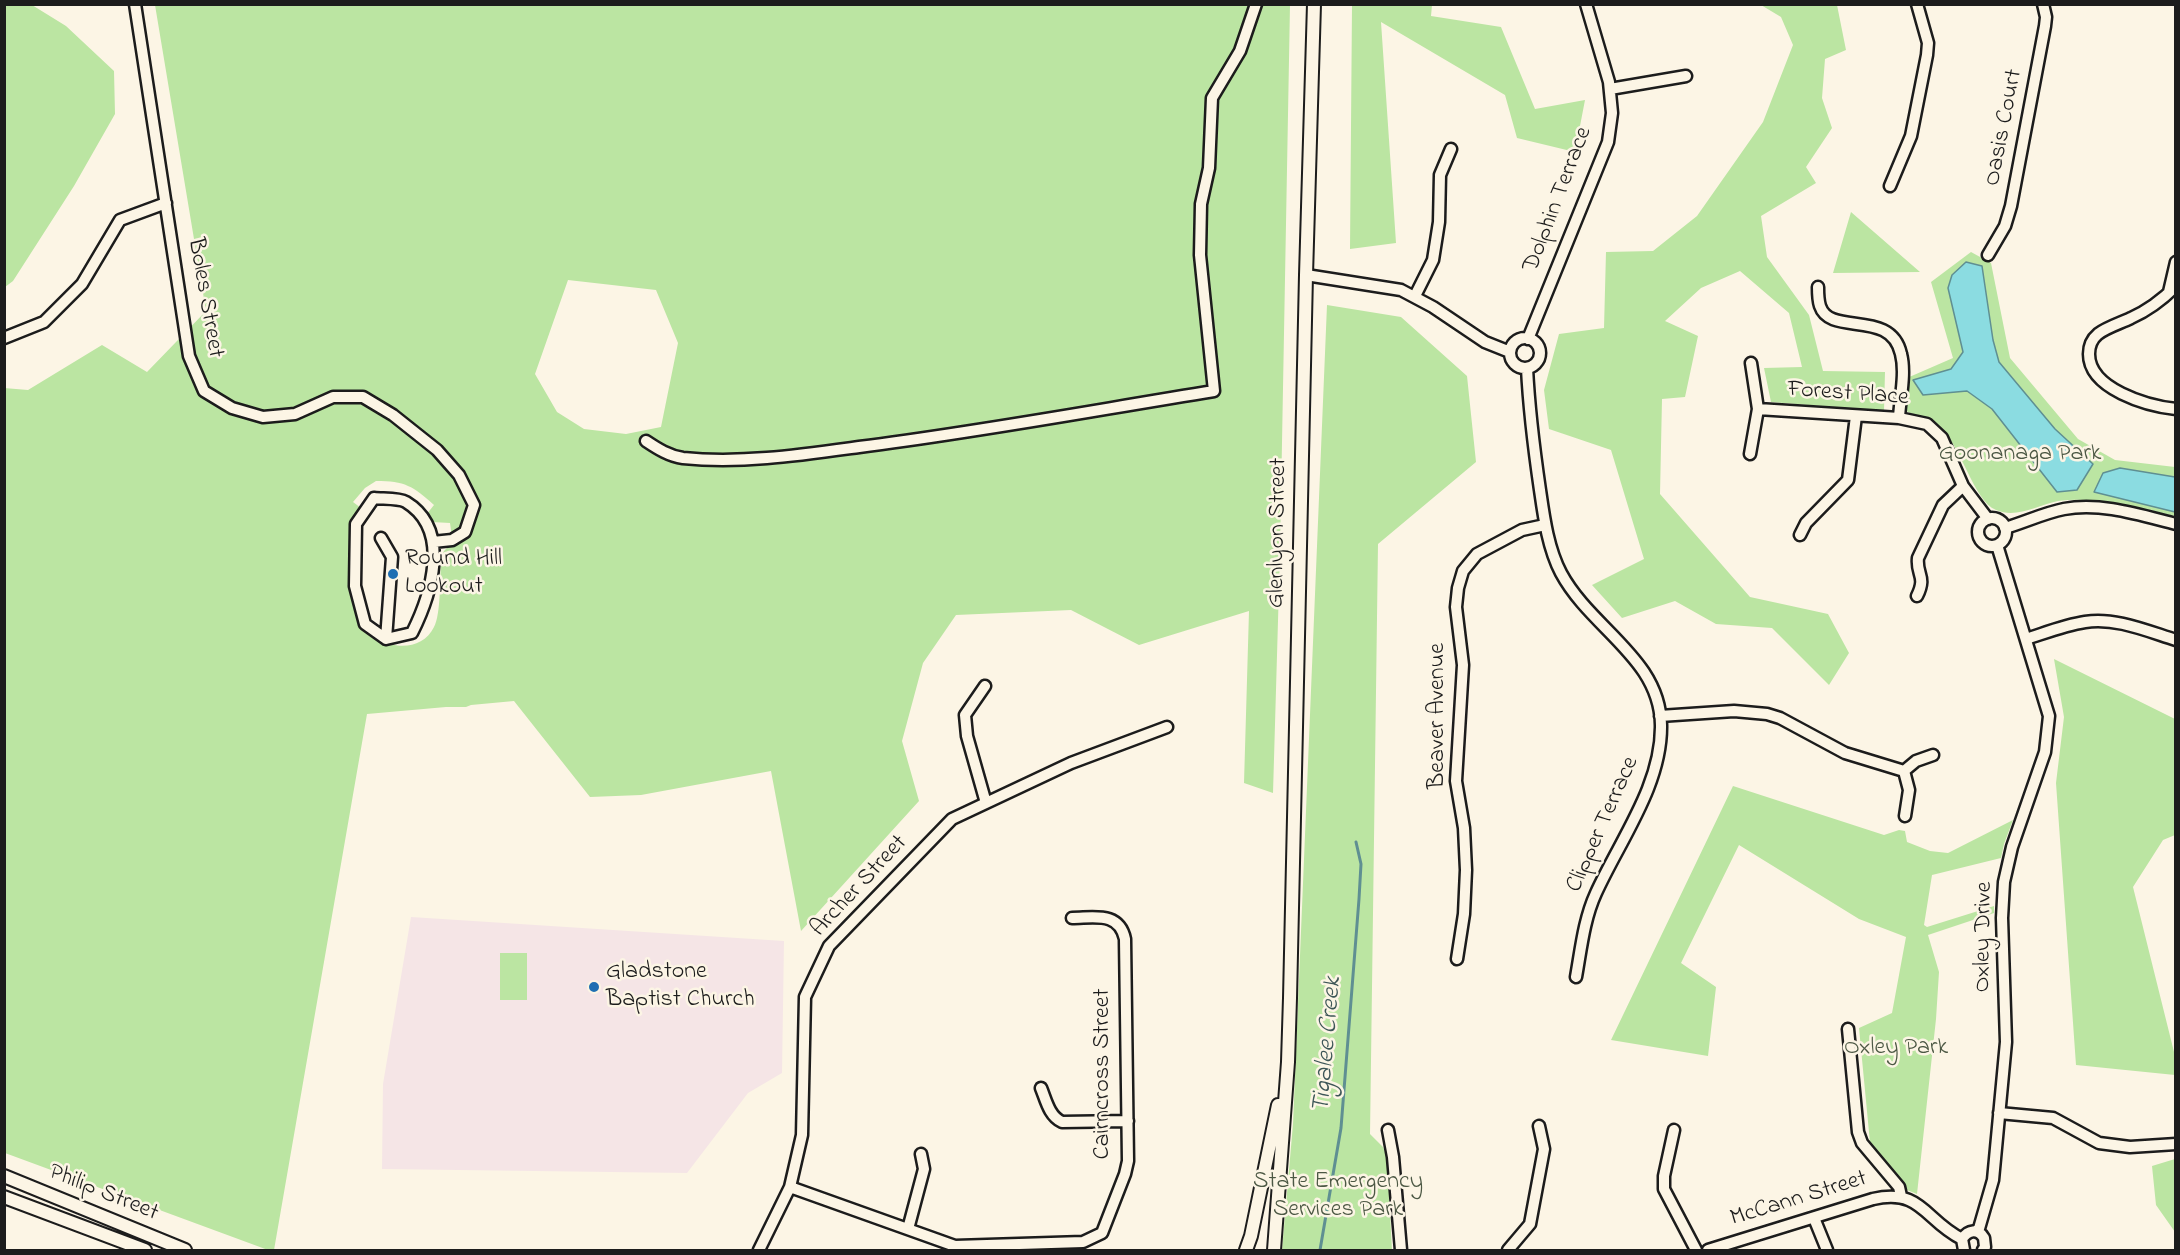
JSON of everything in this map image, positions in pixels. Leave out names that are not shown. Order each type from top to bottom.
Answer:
[{"type":"main road","name":"Glenlyon Street","points":[[1274,1251],[1288,1062],[1314,4]]},
{"type":"main road","name":"Glenlyon Street","points":[[1246,1251],[1288,1062]]},
{"type":"main road","name":"Philip Street","points":[[4,1176],[185,1251]]},
{"type":"main road","name":"Philip Street","points":[[4,1197],[146,1251]]},
{"type":"street","name":"Boles Street","points":[[135,4],[189,356],[204,391],[232,408],[263,417],[295,414],[333,397],[363,397],[393,414],[437,450],[459,475],[474,505],[465,532],[452,540],[433,543]]},
{"type":"street","points":[[646,441],[663,452],[681,458],[744,459],[802,455],[930,439],[1214,391],[1200,255],[1201,204],[1209,168],[1212,98],[1240,51],[1256,4]]},
{"type":"street","name":"Dolphin Terrace","points":[[1528,339],[1608,142],[1612,113],[1610,89],[1586,4]]},
{"type":"street","points":[[1890,186],[1911,136],[1927,55],[1928,43],[1917,4]]},
{"type":"street","name":"Oasis Court","points":[[1988,255],[2005,226],[2011,206],[2045,26],[2046,17],[2043,4]]},
{"type":"street","points":[[1610,89],[1686,76]]},
{"type":"street","points":[[1414,296],[1433,260],[1439,222],[1440,175],[1451,149]]},
{"type":"street","points":[[4,338],[44,322],[82,284],[120,220],[166,203]]},
{"type":"street","points":[[2175,262],[2172,289],[2149,309],[2097,335],[2089,350],[2094,374],[2109,386],[2152,405],[2175,409]]},
{"type":"street","points":[[1306,275],[1401,290],[1485,342],[1510,352]]},
{"type":"street","points":[[1818,287],[1820,305],[1825,314],[1832,318],[1877,327],[1890,334],[1899,347],[1902,364],[1899,418]]},
{"type":"street","points":[[1528,339],[1537,345],[1540,354],[1536,363],[1527,368],[1517,366],[1510,352],[1518,340],[1528,339]]},
{"type":"street","name":"Forest Place","points":[[1750,454],[1758,409],[1751,363]]},
{"type":"street","name":"Clipper Terrace","points":[[1527,368],[1530,425],[1545,525],[1554,558],[1578,600],[1636,660],[1652,686],[1658,701],[1660,716],[1660,750],[1652,779],[1590,905],[1576,977]]},
{"type":"street","name":"Forest Place","points":[[1758,409],[1918,421],[1936,430],[1948,447],[1963,486],[1988,519]]},
{"type":"street","points":[[1800,535],[1806,523],[1848,480],[1856,416]]},
{"type":"street","points":[[1917,596],[1922,581],[1917,564],[1921,552],[1943,505],[1963,486]]},
{"type":"street","points":[[374,498],[405,501],[427,522],[433,543],[434,563],[424,609],[411,633],[386,639],[365,624],[355,586],[356,524],[374,498]]},
{"type":"street","points":[[2005,528],[2057,511],[2082,507],[2116,510],[2175,524]]},
{"type":"street","points":[[1988,519],[1999,520],[2005,528],[2005,538],[1997,545],[1986,545],[1979,537],[1980,526],[1988,519]]},
{"type":"street","name":"Beaver Avenue","points":[[1457,959],[1464,914],[1466,870],[1464,828],[1456,781],[1463,665],[1456,607],[1458,588],[1463,571],[1477,554],[1522,530],[1545,525]]},
{"type":"street","points":[[381,538],[392,557],[386,639]]},
{"type":"street","name":"Oxley Drive","points":[[1978,1232],[1992,1186],[2006,1042],[2002,918],[2004,882],[2012,847],[2045,752],[2049,716],[1997,545]]},
{"type":"street","points":[[2026,639],[2076,624],[2097,621],[2121,624],[2175,640]]},
{"type":"street","points":[[985,686],[965,715],[967,736],[986,803]]},
{"type":"street","points":[[1660,716],[1734,711],[1767,714],[1790,723],[1845,753],[1904,771]]},
{"type":"street","name":"Archer Street","points":[[759,1251],[790,1187],[802,1135],[805,997],[829,946],[952,819],[1071,763],[1167,727]]},
{"type":"street","points":[[1904,771],[1917,761],[1933,755]]},
{"type":"street","points":[[1904,771],[1909,790],[1905,816]]},
{"type":"street","name":"Cairncross Street","points":[[790,1187],[955,1246],[1083,1242],[1102,1233],[1128,1161],[1123,932],[1111,919],[1072,918]]},
{"type":"street","points":[[1848,1029],[1858,1132],[1862,1143],[1899,1187],[1901,1196]]},
{"type":"street","points":[[1041,1088],[1051,1113],[1055,1119],[1062,1122],[1128,1121]]},
{"type":"street","points":[[1999,1113],[2053,1118],[2100,1143],[2130,1147],[2175,1144]]},
{"type":"street","points":[[1508,1251],[1530,1224],[1544,1149],[1539,1126]]},
{"type":"street","points":[[1388,1130],[1393,1157],[1401,1251]]},
{"type":"street","points":[[1674,1130],[1664,1176],[1664,1189],[1696,1251]]},
{"type":"street","points":[[908,1229],[924,1169],[921,1154]]},
{"type":"street","name":"McCann Street","points":[[1708,1251],[1873,1199],[1901,1196],[1912,1201],[1963,1245]]},
{"type":"street","points":[[1814,1218],[1827,1251]]},
{"type":"street","points":[[1963,1245],[1968,1232],[1978,1232],[1984,1238],[1983,1251]]},
{"type":"shaded area","points":[[411,917],[784,941],[782,1073],[748,1093],[687,1173],[382,1169],[383,1084]]},
{"type":"green space","points":[[5,4],[32,5],[66,26],[114,71],[115,114],[74,186],[13,281],[5,287]]},
{"type":"green space","points":[[155,5],[1290,5],[1280,552],[1273,793],[1244,783],[1249,611],[1139,645],[1071,610],[956,615],[923,663],[902,741],[919,801],[801,931],[771,771],[641,795],[590,797],[514,701],[367,714],[274,1250],[268,1250],[5,1153],[4,388],[28,390],[102,345],[147,372],[206,311]],"holes":[[[568,280],[656,290],[678,343],[661,427],[626,434],[584,429],[557,412],[535,374]],[[376,481],[394,482],[414,489],[434,505],[426,515],[432,522],[450,523],[453,545],[445,550],[441,559],[439,604],[434,627],[427,637],[407,646],[384,642],[374,637],[359,620],[353,601],[350,578],[351,544],[353,527],[361,508],[353,502],[365,488]]]},
{"type":"green space","points":[[1352,5],[1432,5],[1431,16],[1501,27],[1535,109],[1585,100],[1575,152],[1517,138],[1505,95],[1381,22],[1396,243],[1350,249]]},
{"type":"green space","points":[[1761,5],[1837,5],[1846,50],[1825,59],[1822,98],[1832,128],[1806,167],[1816,183],[1761,216],[1767,257],[1809,315],[1823,371],[1885,372],[1884,411],[1771,402],[1764,368],[1802,367],[1789,313],[1740,271],[1701,288],[1665,321],[1698,336],[1685,397],[1662,399],[1660,494],[1750,597],[1828,614],[1849,653],[1829,685],[1772,628],[1716,624],[1675,601],[1622,618],[1592,585],[1644,559],[1611,450],[1549,429],[1544,390],[1559,334],[1604,328],[1606,252],[1653,251],[1697,216],[1763,122],[1793,45],[1781,17]]},
{"type":"green space","points":[[1851,212],[1920,272],[1833,273]]},
{"type":"green space","name":"Goonanaga Park","points":[[1971,252],[1991,263],[2010,358],[2078,439],[2115,460],[2175,467],[2175,516],[2087,500],[2058,501],[2012,513],[1996,510],[1980,495],[1945,433],[1933,422],[1904,409],[1907,378],[1953,358],[1931,282]]},
{"type":"green space","name":"State Emergency Services Park","points":[[1327,305],[1401,317],[1467,376],[1476,462],[1378,544],[1370,1134],[1383,1147],[1387,1157],[1392,1250],[1282,1250],[1293,1124]]},
{"type":"green space","points":[[2054,659],[2175,719],[2175,835],[2163,840],[2133,887],[2175,1056],[2175,1075],[2076,1065],[2056,783],[2064,717]]},
{"type":"green space","name":"Oxley Park","points":[[1733,786],[1884,835],[1899,830],[1905,831],[1907,842],[1930,851],[1948,853],[2013,820],[2001,858],[1932,875],[1924,925],[1927,927],[1994,906],[1994,913],[1928,935],[1939,972],[1917,1194],[1902,1188],[1871,1153],[1859,1028],[1892,1013],[1906,937],[1859,919],[1739,845],[1681,963],[1716,987],[1708,1056],[1611,1040]]},
{"type":"green space","points":[[500,953],[527,953],[527,1000],[500,1000]]},
{"type":"green space","points":[[2176,1159],[2175,1232],[2156,1205],[2152,1166]]},
{"type":"water","points":[[1966,262],[1982,266],[1993,340],[1999,362],[2055,429],[2093,464],[2077,490],[2057,492],[1992,409],[1967,391],[1923,395],[1913,380],[1951,369],[1963,352],[1948,288],[1952,275]]},
{"type":"water","points":[[2120,468],[2175,477],[2175,512],[2094,492],[2103,473]]},
{"type":"waterway","name":"Tigalee Creek","points":[[1320,1250],[1341,1128],[1361,864],[1356,842]]},
{"type":"place","name":"Round Hill Lookout","points":[[393,574]]},
{"type":"place","name":"Gladstone Baptist Church","points":[[594,987]]}]
